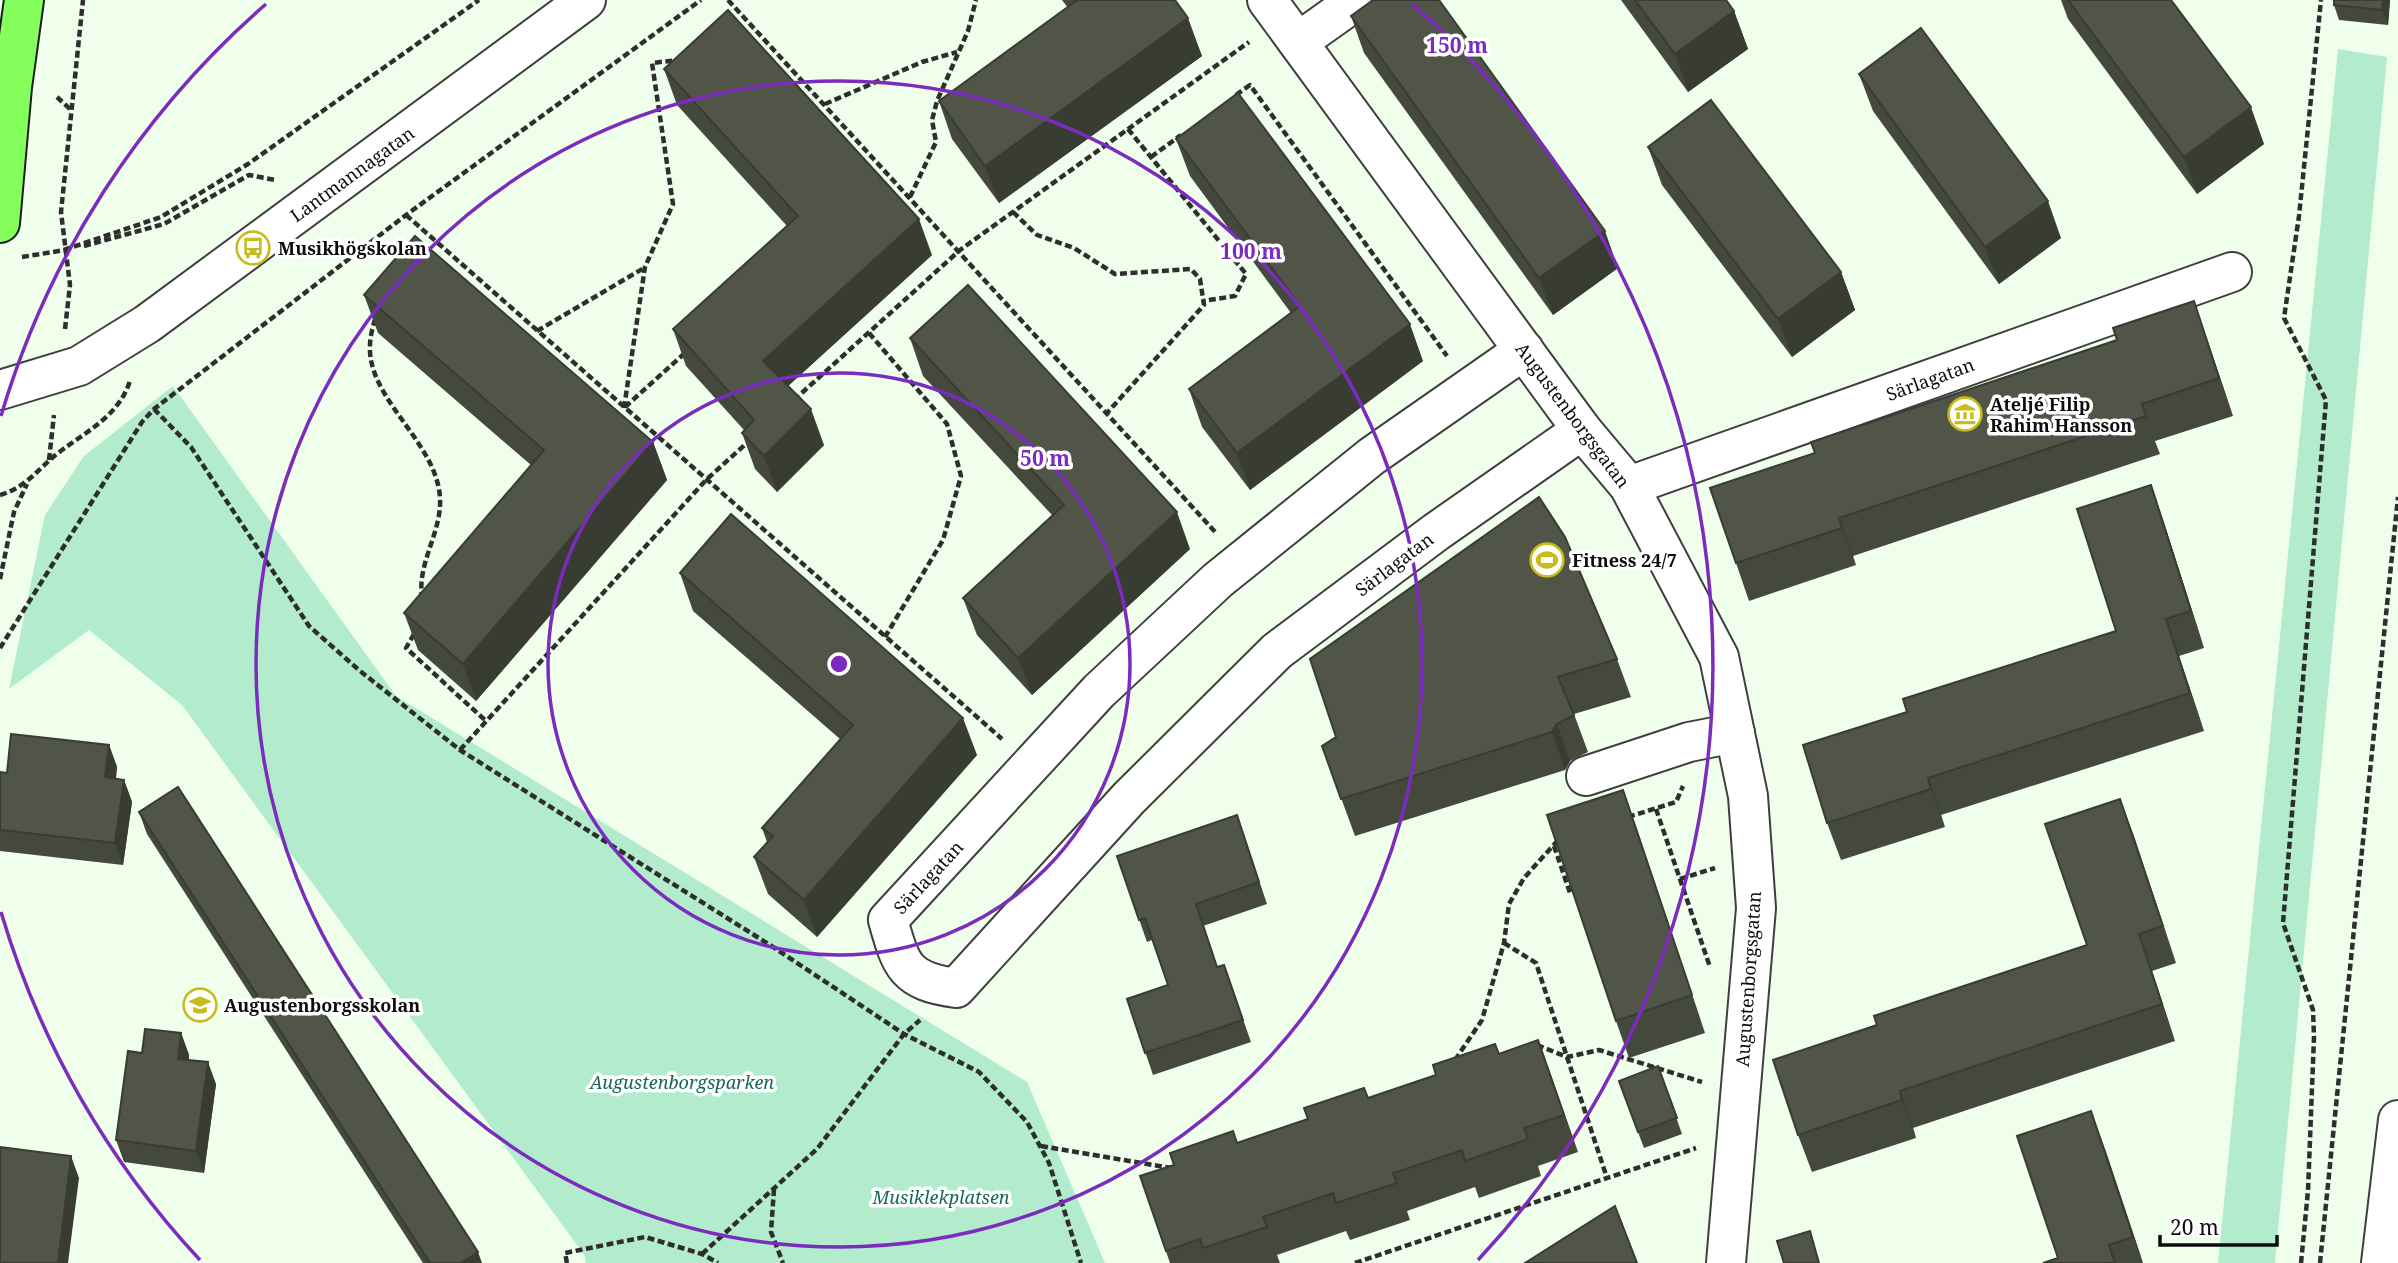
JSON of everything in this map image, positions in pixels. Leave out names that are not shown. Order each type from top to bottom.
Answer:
[{"type":"main road","points":[[0,223],[12,87],[24,0]]},
{"type":"street","name":"Lantmannagatan","points":[[0,390],[79,366],[147,324],[586,0]]},
{"type":"street","points":[[1282,20],[1357,0]]},
{"type":"street","name":"Augustenborgsgatan","points":[[1282,20],[1583,430],[1629,486],[1719,657],[1718,736],[1748,796],[1756,908],[1726,1263]]},
{"type":"street","name":"Särlagatan","points":[[1629,486],[2232,272]]},
{"type":"street","name":"Särlagatan","points":[[1524,350],[1372,456],[1242,562],[1099,691],[888,919],[900,960],[926,984],[956,988],[1129,798],[1277,651],[1436,532],[1583,430]]},
{"type":"street","points":[[1586,776],[1718,736]]},
{"type":"street","points":[[2381,1263],[2398,1120]]},
{"type":"path","points":[[64,250],[61,212],[83,0]]},
{"type":"path","points":[[64,250],[161,217],[237,171],[479,0]]},
{"type":"path","points":[[0,648],[142,422],[154,409],[406,215],[701,0]]},
{"type":"path","points":[[728,0],[960,250],[1242,562]]},
{"type":"path","points":[[910,197],[936,142],[932,120],[972,20],[976,0]]},
{"type":"path","points":[[2301,1263],[2308,1191],[2314,1037],[2312,1010],[2284,923],[2326,400],[2284,318],[2300,216],[2320,2]]},
{"type":"path","points":[[736,26],[745,18]]},
{"type":"path","points":[[787,406],[960,250],[1282,20]]},
{"type":"path","points":[[825,105],[922,62],[958,52]]},
{"type":"path","points":[[624,408],[645,267],[673,204],[652,63],[688,58]]},
{"type":"path","points":[[1228,101],[1250,85],[1470,388]]},
{"type":"path","points":[[57,97],[71,110]]},
{"type":"path","points":[[1128,129],[1246,274],[1235,296],[1203,300]]},
{"type":"path","points":[[1151,158],[1184,133]]},
{"type":"path","points":[[13,258],[64,250],[164,224],[249,175],[327,192]]},
{"type":"path","points":[[1013,212],[1037,235],[1074,248],[1115,274],[1191,270],[1200,279],[1204,305],[1107,413]]},
{"type":"path","points":[[406,215],[1031,764]]},
{"type":"path","points":[[429,251],[437,242]]},
{"type":"path","points":[[537,331],[645,267]]},
{"type":"path","points":[[382,309],[375,318],[369,347],[378,379],[433,466],[440,499],[420,581],[424,608]]},
{"type":"path","points":[[0,579],[14,512],[27,484],[49,460],[99,426],[125,395],[147,324]]},
{"type":"path","points":[[869,333],[947,424],[961,476],[943,540],[885,637]]},
{"type":"path","points":[[624,408],[695,344]]},
{"type":"path","points":[[154,409],[191,447],[309,626],[460,750],[770,945],[904,1034],[979,1072],[1027,1122],[1041,1146],[1081,1263]]},
{"type":"path","points":[[460,750],[706,480],[757,434]]},
{"type":"path","points":[[0,495],[27,484]]},
{"type":"path","points":[[2320,1263],[2398,497]]},
{"type":"path","points":[[418,628],[406,648],[486,721]]},
{"type":"path","points":[[1620,820],[1676,802],[1688,775],[1708,769],[1718,736]]},
{"type":"path","points":[[1656,809],[1715,981]]},
{"type":"path","points":[[1445,1069],[1464,1050],[1482,1020],[1504,943],[1509,904],[1524,878],[1553,845],[1560,838],[1572,835]]},
{"type":"path","points":[[1553,845],[1570,893]]},
{"type":"path","points":[[1680,879],[1722,866]]},
{"type":"path","points":[[1504,943],[1536,963],[1607,1178]]},
{"type":"path","points":[[702,1254],[817,1149],[904,1034],[956,988]]},
{"type":"path","points":[[1524,1049],[1537,1045],[1567,1057],[1599,1051],[1740,1094]]},
{"type":"path","points":[[1355,1263],[1736,1134]]},
{"type":"path","points":[[1041,1146],[1174,1169]]},
{"type":"path","points":[[774,1188],[771,1232],[783,1263]]},
{"type":"path","points":[[567,1263],[565,1253],[645,1237],[702,1254],[718,1263]]},
{"type":"green space","points":[[2338,49],[2387,57],[2275,1263],[2218,1263]]},
{"type":"green space","name":"Augustenborgsparken","points":[[173,386],[396,696],[1027,1082],[1105,1263],[586,1263],[585,1256],[182,705],[89,630],[9,689],[45,515],[84,456]]},
{"type":"building","points":[[1075,0],[1175,0],[1188,18],[985,166],[939,101]]},
{"type":"building","points":[[1373,0],[1439,0],[1605,231],[1539,278],[1351,16]]},
{"type":"building","points":[[1635,0],[1726,0],[1734,11],[1675,54]]},
{"type":"building","points":[[2068,0],[2171,0],[2251,107],[2184,157]]},
{"type":"building","points":[[2334,0],[2383,0],[2382,10],[2334,5]]},
{"type":"building","points":[[728,10],[919,219],[763,361],[811,409],[764,456],[742,433],[754,420],[673,329],[798,216],[664,69]]},
{"type":"building","points":[[1921,28],[2048,201],[1985,247],[1859,74]]},
{"type":"building","points":[[1238,93],[1410,324],[1237,453],[1189,389],[1300,306],[1176,139]]},
{"type":"building","points":[[1711,100],[1841,272],[1778,319],[1648,147]]},
{"type":"building","points":[[415,236],[653,442],[463,664],[404,613],[544,450],[364,295]]},
{"type":"building","points":[[968,285],[1177,512],[1018,658],[963,598],[1064,505],[910,338]]},
{"type":"building","points":[[2194,301],[2219,378],[2142,404],[2146,416],[1839,518],[1842,528],[1736,563],[1710,488],[1815,453],[1811,442],[2117,340],[2113,328]]},
{"type":"building","points":[[2151,485],[2191,611],[2166,619],[2190,693],[1928,778],[1931,789],[1827,823],[1803,745],[1907,712],[1903,699],[2116,631],[2077,509]]},
{"type":"building","points":[[1539,497],[1565,537],[1617,659],[1558,677],[1574,715],[1557,724],[1552,732],[1341,799],[1322,746],[1336,737],[1310,659]]},
{"type":"building","points":[[731,514],[963,718],[804,900],[754,857],[773,836],[762,828],[853,725],[680,573]]},
{"type":"building","points":[[11,734],[109,745],[105,777],[124,780],[115,843],[0,830],[0,772],[7,773]]},
{"type":"building","points":[[178,787],[478,1252],[461,1263],[430,1263],[139,812]]},
{"type":"building","points":[[1623,790],[1692,995],[1616,1021],[1547,815]]},
{"type":"building","points":[[2120,799],[2163,926],[2139,934],[2162,1004],[1900,1091],[1902,1100],[1798,1135],[1773,1060],[1877,1025],[1874,1016],[2087,945],[2045,824]]},
{"type":"building","points":[[1237,815],[1259,882],[1196,904],[1217,967],[1224,965],[1243,1020],[1145,1053],[1127,999],[1168,985],[1145,918],[1139,920],[1117,856]]},
{"type":"building","points":[[145,1029],[181,1033],[178,1059],[208,1062],[196,1151],[116,1140],[128,1051],[142,1053]]},
{"type":"building","points":[[1538,1040],[1564,1115],[1524,1128],[1528,1139],[1465,1161],[1462,1150],[1393,1173],[1397,1183],[1336,1203],[1333,1193],[1263,1217],[1267,1227],[1203,1248],[1200,1239],[1166,1251],[1140,1176],[1174,1165],[1170,1153],[1233,1131],[1237,1143],[1308,1119],[1304,1108],[1364,1088],[1368,1098],[1436,1075],[1433,1065],[1495,1044],[1499,1054]]},
{"type":"building","points":[[1658,1066],[1677,1118],[1638,1132],[1619,1081]]},
{"type":"building","points":[[2091,1111],[2133,1237],[2109,1245],[2115,1263],[2043,1263],[2058,1258],[2017,1136]]},
{"type":"building","points":[[0,1147],[71,1156],[58,1263],[0,1263]]},
{"type":"building","points":[[1615,1206],[1637,1263],[1525,1263]]},
{"type":"building","points":[[1810,1231],[1819,1263],[1784,1263],[1777,1241]]},
{"type":"place","name":"Musikhögskolan","points":[[253,248]]},
{"type":"place","name":"Ateljé Filip Rahim Hansson","points":[[1965,414]]},
{"type":"place","name":"Fitness 24/7","points":[[1547,560]]},
{"type":"place","name":"Augustenborgsskolan","points":[[200,1005]]},
{"type":"park label","name":"Musiklekplatsen","points":[[941,1197]]}]
